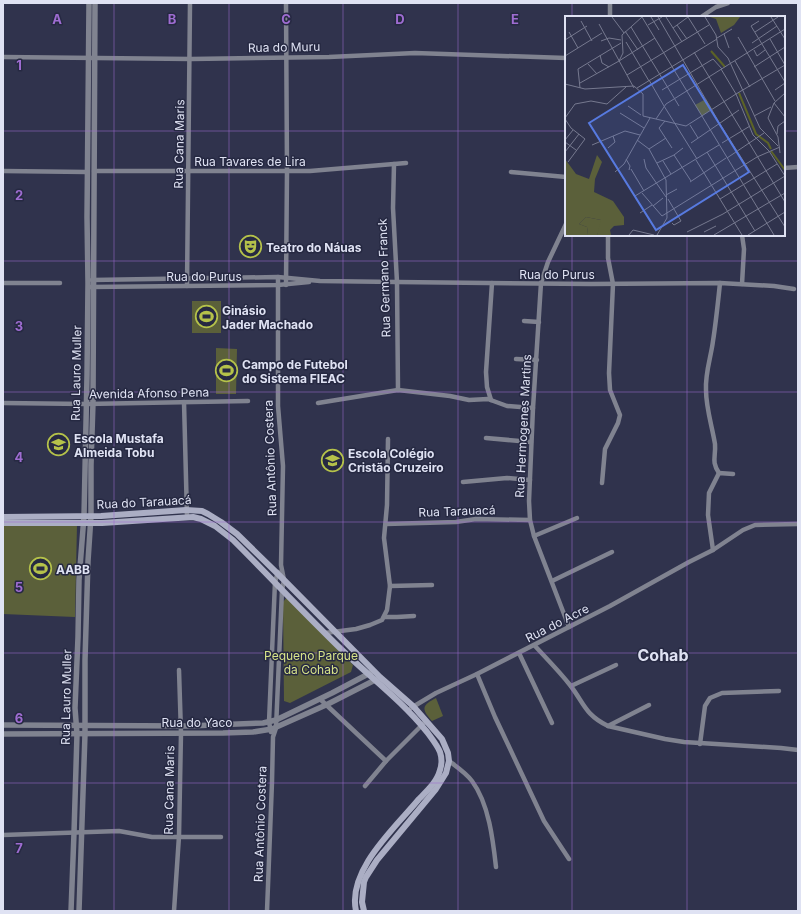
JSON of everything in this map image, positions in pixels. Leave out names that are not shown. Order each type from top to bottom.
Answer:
[{"type":"main road","name":"Rua do Tarauacá","points":[[3,523],[124,522],[202,511],[221,522],[237,534],[334,631]]},
{"type":"main road","name":"Rua do Tarauacá","points":[[3,517],[186,513],[214,526],[233,540],[325,633]]},
{"type":"main road","points":[[123,514],[124,522]]},
{"type":"main road","points":[[334,631],[371,672],[411,708],[424,723],[442,739],[448,753],[449,761],[446,773],[436,789],[377,860],[366,877],[362,902],[364,911]]},
{"type":"main road","points":[[325,633],[371,672]]},
{"type":"main road","points":[[356,911],[356,887],[361,873],[379,845],[433,784],[441,769],[442,762],[440,753],[424,723]]},
{"type":"main road","points":[[389,834],[394,840]]},
{"type":"street","name":"Rua Lauro Muller","points":[[71,911],[76,734],[75,708],[79,580],[84,523],[86,404],[94,171],[89,3]]},
{"type":"street","name":"Rua Lauro Muller","points":[[79,911],[85,734],[85,653],[88,561],[91,523],[93,404],[87,172],[91,58],[95,3]]},
{"type":"street","name":"Rua Cana Maris","points":[[186,286],[190,3]]},
{"type":"street","points":[[286,3],[286,285]]},
{"type":"street","points":[[610,3],[610,16]]},
{"type":"street","points":[[702,16],[716,7],[728,3]]},
{"type":"street","name":"Rua do Muru","points":[[3,57],[190,60],[329,57],[415,53],[565,58]]},
{"type":"street","name":"Rua Tavares de Lira","points":[[94,171],[326,171],[406,163]]},
{"type":"street","name":"Rua Germano Franck","points":[[394,164],[393,220],[397,282],[398,390]]},
{"type":"street","points":[[785,168],[798,167]]},
{"type":"street","points":[[3,171],[87,172]]},
{"type":"street","points":[[511,172],[565,177]]},
{"type":"street","name":"Rua Hermogenes Martins","points":[[565,226],[541,283],[531,442],[530,520],[534,536],[570,627]]},
{"type":"street","points":[[602,483],[605,449],[618,422],[620,414],[610,390],[609,373],[613,284],[608,258],[608,236]]},
{"type":"street","points":[[742,236],[744,249],[742,284]]},
{"type":"street","name":"Rua do Purus","points":[[91,283],[187,278],[278,277],[320,281],[613,284],[720,283],[794,289]]},
{"type":"street","name":"Rua Antônio Costera","points":[[267,911],[273,729],[276,720],[282,590],[284,580],[281,565],[283,466],[278,406],[278,277]]},
{"type":"street","name":"Rua do Purus","points":[[91,283],[186,286],[286,285],[320,281]]},
{"type":"street","points":[[3,283],[60,283]]},
{"type":"street","points":[[492,283],[486,372],[487,387],[492,400]]},
{"type":"street","points":[[720,283],[707,373],[706,390],[708,412],[716,451],[713,461],[715,468],[719,473],[733,474]]},
{"type":"street","points":[[524,321],[539,322]]},
{"type":"street","points":[[516,359],[537,360]]},
{"type":"street","points":[[318,403],[398,390],[450,396],[469,400],[492,400],[507,406],[533,408]]},
{"type":"street","name":"Avenida Afonso Pena","points":[[3,403],[93,404],[248,401]]},
{"type":"street","points":[[184,402],[186,513]]},
{"type":"street","points":[[486,438],[531,442]]},
{"type":"street","points":[[325,633],[356,629],[370,625],[382,620],[387,610],[390,586],[385,550],[388,439]]},
{"type":"street","points":[[713,550],[708,515],[708,493],[719,473]]},
{"type":"street","points":[[463,482],[507,478],[530,480]]},
{"type":"street","points":[[534,536],[576,518]]},
{"type":"street","name":"Rua Tarauacá","points":[[386,524],[456,522],[476,519],[530,520]]},
{"type":"street","name":"Rua do Acre","points":[[411,708],[436,693],[535,646],[589,618],[713,550],[733,535],[743,530],[755,525],[798,524]]},
{"type":"street","points":[[552,581],[612,552]]},
{"type":"street","name":"Rua Antônio Costera","points":[[273,729],[270,722],[275,582],[281,565]]},
{"type":"street","points":[[390,586],[432,586]]},
{"type":"street","points":[[274,616],[281,616]]},
{"type":"street","points":[[384,617],[397,618],[414,616]]},
{"type":"street","points":[[535,646],[572,686],[590,714],[595,719],[608,726],[666,739],[700,744],[798,750]]},
{"type":"street","points":[[519,653],[552,722]]},
{"type":"street","points":[[572,686],[616,665]]},
{"type":"street","name":"Rua Cana Maris","points":[[174,911],[179,836],[179,670]]},
{"type":"street","name":"Rua do Yaco","points":[[3,726],[180,726],[246,725],[270,722],[320,699],[371,672]]},
{"type":"street","points":[[271,674],[279,674]]},
{"type":"street","points":[[477,674],[495,717],[544,821],[569,859]]},
{"type":"street","name":"Rua do Yaco","points":[[3,734],[253,732],[273,729],[326,705],[377,678]]},
{"type":"street","points":[[700,744],[705,706],[714,695],[722,693],[779,691]]},
{"type":"street","points":[[320,699],[386,761]]},
{"type":"street","points":[[608,726],[649,705]]},
{"type":"street","points":[[365,786],[386,761],[424,723]]},
{"type":"street","points":[[449,761],[460,769],[472,782],[480,795],[488,821],[496,867]]},
{"type":"street","points":[[3,835],[119,831],[152,837],[221,837]]},
{"type":"green space","name":"Ginásio Jader Machado","points":[[192,301],[221,301],[221,333],[192,333]]},
{"type":"green space","name":"Campo de Futebol do Sistema FIEAC","points":[[216,348],[237,349],[236,394],[216,394]]},
{"type":"green space","name":"AABB","points":[[3,524],[77,524],[75,617],[3,614]]},
{"type":"green space","name":"Pequeno Parque da Cohab","points":[[287,597],[353,665],[351,672],[290,703],[284,701],[283,602]]},
{"type":"green space","points":[[436,698],[443,716],[432,721],[426,713],[425,707]]},
{"type":"place","name":"Teatro do Náuas","points":[[251,247]]},
{"type":"place","name":"Ginásio Jader Machado","points":[[206,317]]},
{"type":"place","name":"Campo de Futebol do Sistema FIEAC","points":[[226,371]]},
{"type":"place","name":"Escola Mustafa Almeida Tobu","points":[[58,445]]},
{"type":"place","name":"Escola Colégio Cristão Cruzeiro","points":[[332,460]]},
{"type":"place","name":"AABB","points":[[40,569]]},
{"type":"district","name":"Cohab","points":[[663,655]]}]
